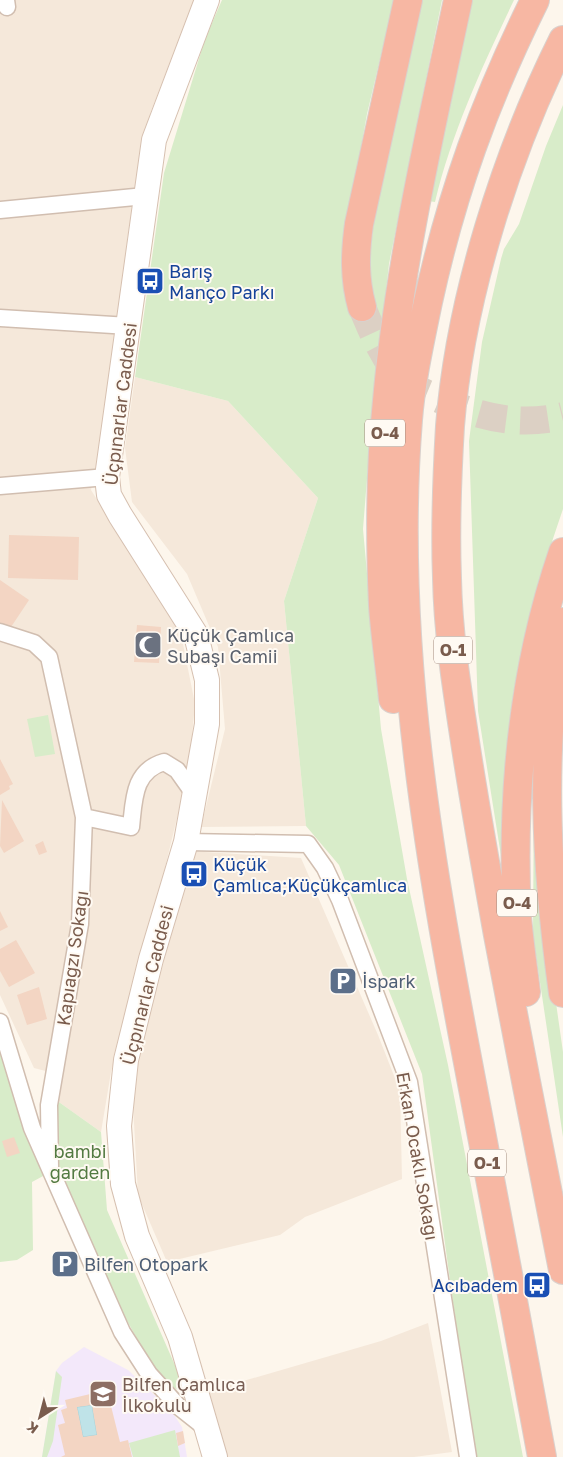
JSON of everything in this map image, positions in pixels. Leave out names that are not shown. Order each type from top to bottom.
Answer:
[{"type":"highway","points":[[362,307],[356,284],[354,260],[359,224],[408,0]]},
{"type":"highway","name":"O-4","points":[[434,868],[394,707],[383,606],[382,508],[387,402],[398,305],[433,117],[458,0]]},
{"type":"highway","name":"O-1","points":[[535,0],[512,46],[480,121],[459,180],[439,253],[420,336],[408,417],[404,500],[404,599],[412,705],[434,868],[454,991],[542,1457]]},
{"type":"highway","name":"O-1","points":[[563,40],[521,135],[497,201],[477,272],[462,344],[451,423],[446,515],[447,580],[451,642],[478,829],[563,1270]]},
{"type":"highway","name":"O-4","points":[[563,552],[550,589],[537,643],[525,710],[518,774],[516,835],[517,917],[534,1064],[563,1256]]},
{"type":"highway","points":[[563,622],[549,717],[554,814],[553,918],[563,994]]},
{"type":"highway","points":[[549,717],[563,763]]},
{"type":"street","name":"Üçpınarlar Caddesi","points":[[206,0],[154,140],[107,477],[109,495],[120,515],[196,635],[207,680],[207,724],[186,842],[151,959],[126,1060],[119,1126],[123,1184],[137,1236],[180,1337],[215,1457]]},
{"type":"street","points":[[0,210],[145,196]]},
{"type":"street","points":[[0,318],[129,326]]},
{"type":"street","points":[[0,486],[107,477]]},
{"type":"street","name":"Kapıağzı Sokağı","points":[[0,632],[34,643],[49,658],[84,817],[80,924],[50,1105],[50,1168]]},
{"type":"street","points":[[84,817],[131,827],[136,787],[144,773],[153,766],[164,762],[177,770],[194,794]]},
{"type":"street","name":"Erkan Ocaklı Sokağı","points":[[186,842],[308,844],[325,868],[409,1082],[468,1457]]},
{"type":"street","points":[[0,1022],[27,1116],[130,1347],[143,1367],[164,1391],[191,1417],[208,1429]]},
{"type":"shaded area","points":[[0,0],[195,0],[151,111],[128,234],[106,413],[91,490],[181,634],[195,704],[189,768],[156,905],[111,1072],[101,1132],[56,1100],[61,1075],[34,1068],[0,995]]},
{"type":"shaded area","points":[[135,377],[228,401],[318,498],[284,601],[306,826],[201,827],[225,729],[218,647],[187,574],[132,502],[125,448]]},
{"type":"shaded area","points":[[189,851],[301,858],[378,1035],[400,1091],[402,1179],[305,1217],[280,1235],[167,1262],[138,1195],[133,1105],[138,1056]]},
{"type":"shaded area","points":[[428,1323],[452,1452],[414,1457],[226,1457],[209,1391],[381,1341]]},
{"type":"shaded area","name":"Bilfen Çamlıca İlkokulu","points":[[84,1347],[128,1370],[172,1412],[182,1427],[187,1457],[42,1457],[56,1371],[62,1363]]},
{"type":"green space","points":[[222,0],[394,0],[367,114],[356,175],[371,285],[369,267],[375,209],[421,0],[442,0],[389,264],[372,416],[363,529],[381,729],[407,879],[448,1065],[523,1457],[474,1457],[422,1074],[339,865],[306,826],[284,601],[318,498],[228,401],[135,377],[164,173],[205,39]]},
{"type":"green space","points":[[470,0],[514,0],[459,124],[435,202],[428,201]]},
{"type":"green space","points":[[563,105],[563,509],[535,599],[514,690],[506,768],[504,816],[505,881],[478,711],[469,441],[482,342],[501,259],[504,249],[519,224],[546,146]]},
{"type":"green space","points":[[48,715],[55,754],[35,757],[27,719]]},
{"type":"green space","points":[[534,778],[555,996],[563,1052],[563,1137],[533,935]]},
{"type":"green space","points":[[0,1041],[45,1175],[32,1182],[33,1250],[17,1260],[0,1262]]},
{"type":"green space","name":"bambi garden","points":[[56,1100],[101,1132],[107,1210],[188,1395],[162,1382],[115,1300],[57,1166]]},
{"type":"green space","points":[[56,1371],[62,1377],[53,1441],[47,1457],[42,1457]]},
{"type":"green space","points":[[175,1430],[180,1457],[133,1457],[129,1443]]},
{"type":"water","points":[[92,1405],[97,1435],[83,1437],[77,1407]]},
{"type":"building","points":[[9,535],[79,537],[78,580],[8,578]]},
{"type":"building","points":[[0,580],[29,600],[7,633],[0,629]]},
{"type":"building","name":"Küçük Çamlıca Subaşı Camii","points":[[137,625],[161,627],[159,663],[134,662]]},
{"type":"building","points":[[0,759],[13,784],[9,786],[10,789],[0,795]]},
{"type":"building","points":[[2,800],[24,841],[4,853],[0,846]]},
{"type":"building","points":[[43,841],[47,852],[39,855],[35,845]]},
{"type":"building","points":[[0,911],[8,927],[0,931]]},
{"type":"building","points":[[16,940],[35,973],[9,987],[0,971],[0,949]]},
{"type":"building","points":[[39,987],[47,1019],[27,1025],[17,995]]},
{"type":"building","points":[[14,1137],[20,1153],[7,1157],[2,1141]]},
{"type":"building","points":[[107,1390],[120,1442],[128,1440],[132,1457],[61,1457],[65,1455],[58,1425],[65,1423],[61,1410],[67,1408],[65,1400]],"holes":[[[92,1405],[97,1435],[83,1437],[77,1407]]]},
{"type":"building","points":[[183,1431],[185,1443],[178,1446],[176,1433]]},
{"type":"tunnel","points":[[362,307],[375,336],[396,373],[405,383],[412,387],[462,408],[495,418],[528,421],[563,416]]},
{"type":"place","name":"Barış Manço Parkı","points":[[150,281]]},
{"type":"place","name":"Küçük Çamlıca Subaşı Camii","points":[[148,645]]},
{"type":"place","name":"Küçük Çamlıca;Küçükçamlıca","points":[[194,874]]},
{"type":"place","name":"İspark","points":[[343,981]]},
{"type":"place","name":"Bilfen Otopark","points":[[65,1264]]},
{"type":"place","name":"Acıbadem","points":[[537,1285]]},
{"type":"place","name":"Bilfen Çamlıca İlkokulu","points":[[103,1394]]}]
